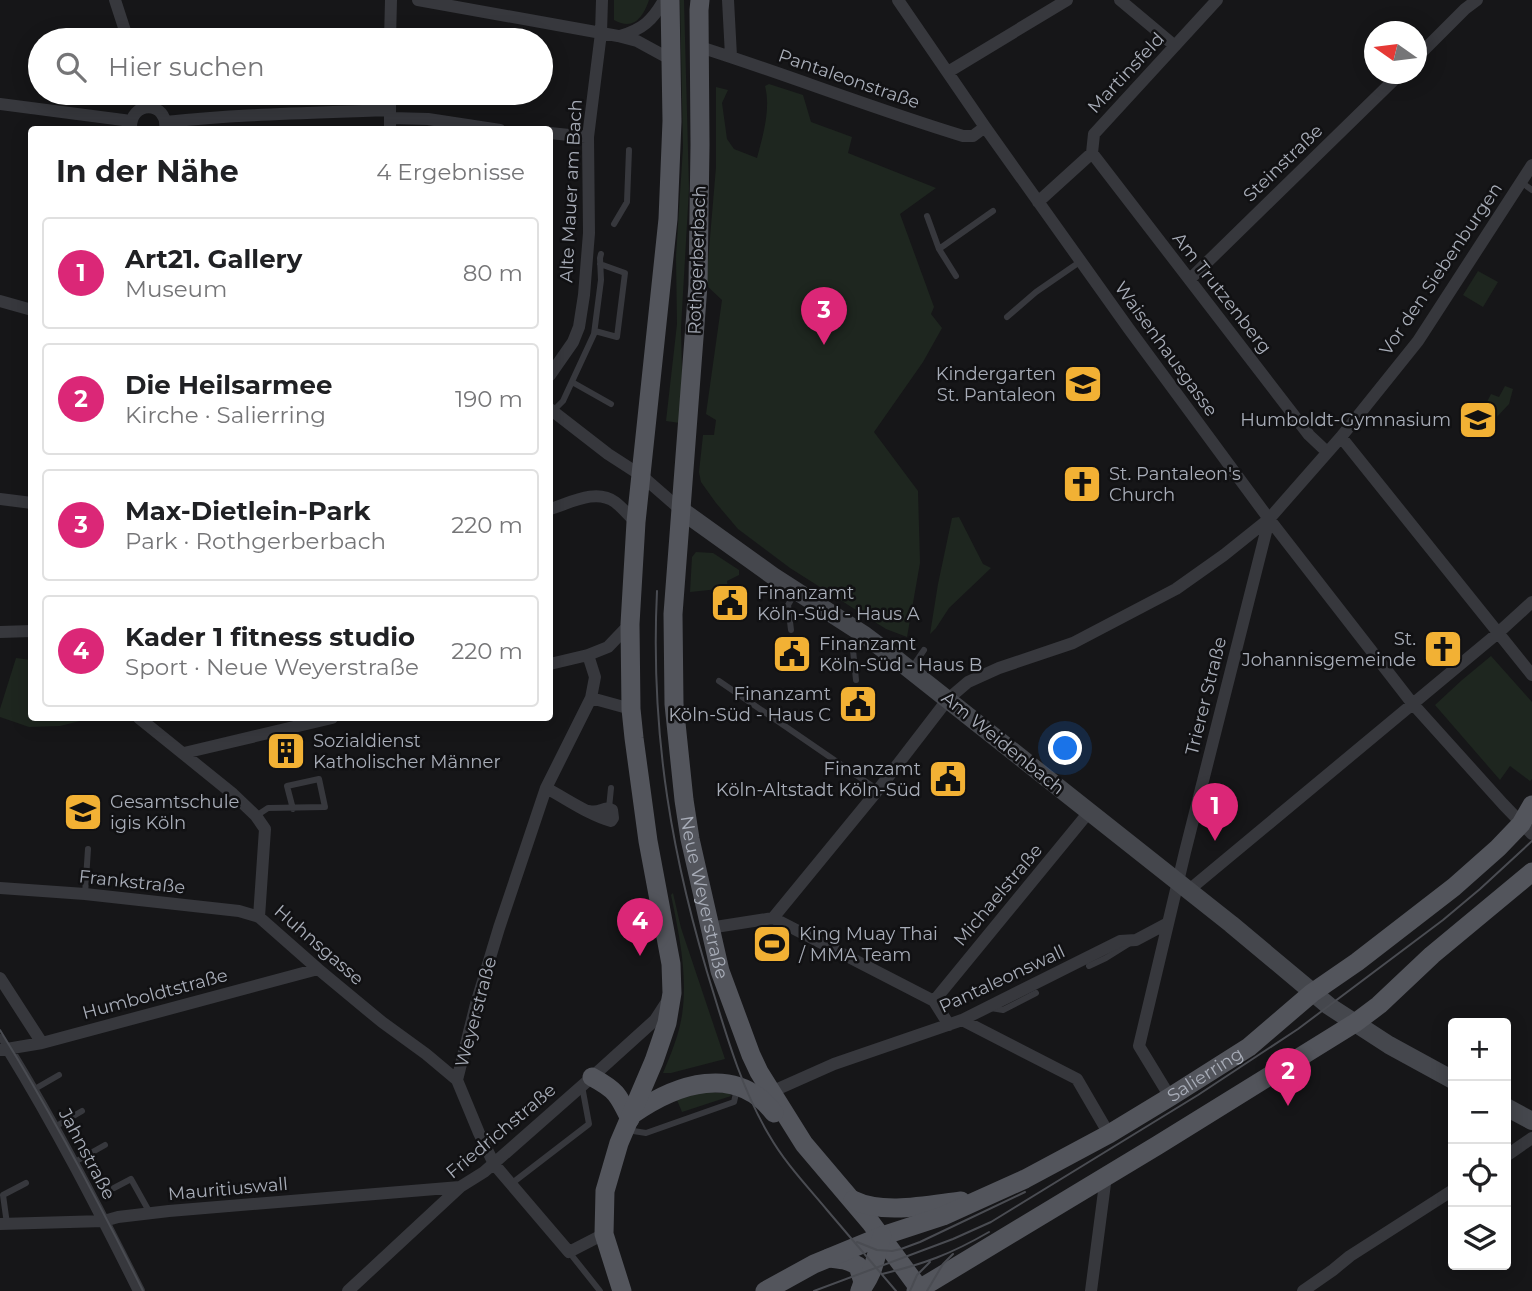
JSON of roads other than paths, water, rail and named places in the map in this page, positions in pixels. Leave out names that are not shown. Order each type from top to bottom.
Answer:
[{"type":"main road","name":"Rothgerberbach","points":[[642,476],[668,219],[672,121],[670,0]]},
{"type":"main road","name":"Rothgerberbach","points":[[681,510],[698,285],[699,3]]},
{"type":"main road","points":[[622,1291],[604,1234],[605,1191],[614,1157],[648,1077],[667,1023],[672,993],[671,964],[649,841],[631,709],[631,624],[636,522],[642,476]]},
{"type":"main road","name":"Neue Weyerstraße","points":[[681,510],[673,614],[674,704],[684,800],[709,928],[727,991],[751,1055],[804,1144],[882,1236],[919,1290]]},
{"type":"main road","name":"Salierring","points":[[765,1291],[796,1272],[882,1236],[943,1216],[1038,1173],[1109,1134],[1249,1047],[1312,993],[1357,962],[1454,887],[1498,848],[1526,829],[1532,805]]},
{"type":"main road","name":"Salierring","points":[[919,1290],[1355,1023],[1380,1005],[1432,955],[1532,872]]},
{"type":"main road","points":[[587,1082],[611,1088],[620,1097],[629,1121]]},
{"type":"main road","points":[[629,1121],[649,1102],[682,1087],[713,1083],[737,1087],[760,1097],[783,1125],[804,1144]]},
{"type":"main road","points":[[853,1200],[864,1205],[889,1207],[983,1199]]},
{"type":"main road","points":[[860,1291],[874,1268],[882,1236]]},
{"type":"main road","points":[[829,1258],[842,1259],[858,1266],[863,1279],[860,1291]]},
{"type":"street","points":[[115,0],[124,28]]},
{"type":"street","points":[[390,28],[391,0]]},
{"type":"street","points":[[418,0],[618,36],[637,41],[670,59]]},
{"type":"street","name":"Alte Mauer am Bach","points":[[553,371],[573,342],[579,327],[584,295],[589,233],[588,137],[601,33],[602,0]]},
{"type":"street","points":[[618,36],[644,26],[664,0]]},
{"type":"street","points":[[728,0],[731,57]]},
{"type":"street","name":"Waisenhausgasse","points":[[898,0],[985,127],[1023,189],[1038,202],[1269,519],[1412,704],[1526,829]]},
{"type":"street","points":[[948,72],[1067,0]]},
{"type":"street","points":[[1120,0],[1175,46]]},
{"type":"street","name":"Martinsfeld","points":[[1038,202],[1092,153],[1094,134],[1217,0]]},
{"type":"street","points":[[1427,47],[1477,0]]},
{"type":"street","name":"Pantaleonstraße","points":[[700,47],[963,136],[973,136],[985,127]]},
{"type":"street","name":"Steinstraße","points":[[1190,278],[1390,84]]},
{"type":"street","points":[[0,104],[131,125],[136,112],[150,107],[160,112],[167,126]]},
{"type":"street","points":[[172,126],[215,117],[428,119],[474,126]]},
{"type":"street","points":[[553,132],[588,137]]},
{"type":"street","name":"Am Trutzenberg","points":[[1092,153],[1309,435],[1327,452]]},
{"type":"street","name":"Vor den Siebenburgen","points":[[948,699],[968,681],[1073,643],[1176,589],[1269,519],[1341,438],[1418,341],[1527,186],[1532,165]]},
{"type":"street","points":[[0,301],[28,309]]},
{"type":"street","points":[[553,412],[608,454],[642,476],[681,510]]},
{"type":"street","points":[[1341,438],[1532,675]]},
{"type":"street","points":[[553,508],[595,495],[604,496],[618,504],[636,522]]},
{"type":"street","points":[[0,499],[28,502]]},
{"type":"street","name":"Am Weidenbach","points":[[681,510],[712,534],[863,634],[948,699],[1183,886],[1312,993],[1389,1045],[1448,1077]]},
{"type":"street","name":"Trierer Straße","points":[[1183,886],[1269,519]]},
{"type":"street","points":[[1170,1097],[1139,1046],[1168,923],[1183,886],[1412,704],[1532,602]]},
{"type":"street","points":[[553,663],[608,647],[631,624]]},
{"type":"street","points":[[0,632],[28,631]]},
{"type":"street","name":"Weyerstraße","points":[[569,1252],[494,1164],[457,1080],[499,928],[547,788],[591,698],[595,677],[588,655]]},
{"type":"street","points":[[591,698],[631,709]]},
{"type":"street","points":[[773,918],[878,790],[948,699]]},
{"type":"street","points":[[143,721],[257,816]]},
{"type":"street","points":[[184,753],[319,721]]},
{"type":"street","points":[[547,788],[607,820],[611,821],[614,817]]},
{"type":"street","name":"Michaelstraße","points":[[934,1001],[1089,813]]},
{"type":"street","name":"Huhnsgasse","points":[[257,816],[265,829],[259,917],[382,1022],[457,1080]]},
{"type":"street","name":"Frankstraße","points":[[0,888],[85,894],[239,911],[259,917]]},
{"type":"street","points":[[709,928],[773,918],[934,1001],[949,1025]]},
{"type":"street","name":"Pantaleonswall","points":[[771,1092],[834,1064],[962,1020],[1120,941],[1136,940],[1168,923]]},
{"type":"street","name":"Humboldtstraße","points":[[4,1050],[318,969]]},
{"type":"street","points":[[0,978],[42,1042]]},
{"type":"street","name":"Friedrichstraße","points":[[348,1291],[460,1187],[494,1164],[587,1082],[654,1020],[672,993]]},
{"type":"street","points":[[962,1020],[1077,1079],[1109,1134]]},
{"type":"street","name":"Jahnstraße","points":[[4,1050],[33,1090],[139,1291]]},
{"type":"street","points":[[1511,1110],[1532,1121]]},
{"type":"street","points":[[1511,1153],[1532,1138]]},
{"type":"street","points":[[1091,1291],[1106,1177]]},
{"type":"street","name":"Mauritiuswall","points":[[4,1224],[104,1221],[150,1213],[460,1187]]},
{"type":"street","points":[[1303,1291],[1350,1256],[1448,1193]]},
{"type":"street","points":[[569,1252],[604,1234]]},
{"type":"lane","points":[[614,224],[628,202],[629,150]]},
{"type":"lane","points":[[939,249],[993,211]]},
{"type":"lane","points":[[927,216],[939,249],[956,276]]},
{"type":"lane","points":[[553,408],[563,401],[595,331],[601,254]]},
{"type":"lane","points":[[1007,317],[1036,292],[1081,261]]},
{"type":"lane","points":[[595,331],[617,337],[625,273],[600,264]]},
{"type":"lane","points":[[572,382],[611,404]]},
{"type":"lane","points":[[791,630],[788,605],[796,591]]},
{"type":"lane","points":[[856,680],[853,650],[863,634]]},
{"type":"lane","points":[[910,670],[924,650]]},
{"type":"lane","points":[[719,681],[878,790]]},
{"type":"lane","points":[[257,816],[268,808],[293,809],[326,807],[319,779],[286,786],[293,809]]},
{"type":"lane","points":[[611,788],[614,817]]},
{"type":"lane","points":[[85,894],[88,849]]},
{"type":"lane","points":[[1090,966],[1136,940]]},
{"type":"lane","points":[[989,1008],[1003,1010],[1036,993]]},
{"type":"lane","name":"Jahnstraße","points":[[0,1037],[4,1050]]},
{"type":"lane","points":[[33,1090],[59,1075]]},
{"type":"lane","points":[[511,1184],[589,1124],[587,1082]]},
{"type":"lane","points":[[629,1121],[646,1133],[734,1102],[737,1087]]},
{"type":"lane","points":[[53,1128],[82,1111]]},
{"type":"lane","points":[[73,1163],[105,1145]]},
{"type":"lane","points":[[114,1188],[131,1179],[150,1213]]},
{"type":"lane","points":[[4,1224],[4,1195],[26,1183]]},
{"type":"lane","points":[[569,1252],[600,1291]]},
{"type":"tram line","points":[[657,591],[657,696],[667,797],[687,897],[732,1050],[752,1102],[782,1155],[896,1291]]},
{"type":"tram line","points":[[814,1291],[991,1222],[1198,1095],[1298,1029],[1443,920],[1532,841]]},
{"type":"tram line","points":[[0,1030],[75,1159],[143,1291]]},
{"type":"tram line","points":[[857,1242],[877,1250],[901,1249],[1025,1192]]},
{"type":"tram line","points":[[882,1274],[937,1258],[989,1232]]},
{"type":"tram line","points":[[927,1291],[943,1264],[953,1254]]},
{"type":"tram line","points":[[910,1291],[917,1275],[930,1262]]},
{"type":"place","name":"Max-Dietlein-Park","points":[[824,345]]},
{"type":"place","name":"Kindergarten St. Pantaleon","points":[[1083,384]]},
{"type":"place","name":"Humboldt-Gymnasium","points":[[1478,420]]},
{"type":"place","name":"St. Pantaleon's Church","points":[[1082,484]]},
{"type":"place","name":"Finanzamt Köln-Süd - Haus A","points":[[730,603]]},
{"type":"place","name":"St. Johannisgemeinde","points":[[1443,649]]},
{"type":"place","name":"Finanzamt Köln-Süd - Haus B","points":[[792,654]]},
{"type":"place","name":"Finanzamt Köln-Süd - Haus C","points":[[858,704]]},
{"type":"place","name":"Sozialdienst Katholischer Männer","points":[[286,751]]},
{"type":"place","name":"Finanzamt Köln-Altstadt Köln-Süd","points":[[948,779]]},
{"type":"place","name":"Gesamtschule igis Köln","points":[[83,812]]},
{"type":"place","name":"Art21. Gallery","points":[[1215,841]]},
{"type":"place","name":"King Muay Thai / MMA Team","points":[[772,944]]},
{"type":"place","name":"Kader 1 fitness studio","points":[[640,956]]},
{"type":"place","name":"Die Heilsarmee","points":[[1288,1106]]}]
